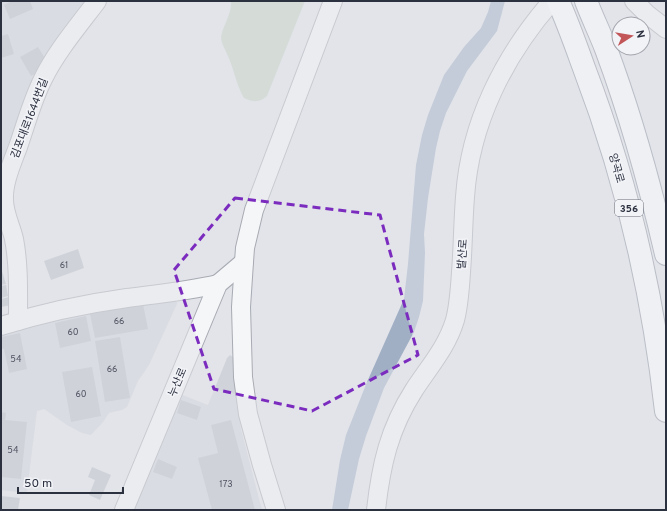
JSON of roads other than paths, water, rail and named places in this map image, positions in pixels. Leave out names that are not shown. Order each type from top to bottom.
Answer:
[{"type":"highway","name":"356","points":[[586,1],[606,48],[630,118],[656,211],[666,254]]},
{"type":"highway","name":"양곡로","points":[[557,5],[601,112],[629,207],[651,305],[666,411]]},
{"type":"street","name":"김포대로1644번길","points":[[18,321],[17,261],[14,239],[5,210],[4,192],[36,94],[44,77],[97,1]]},
{"type":"street","points":[[276,510],[248,414],[243,376],[241,307],[245,248],[254,210],[333,1]]},
{"type":"street","points":[[634,1],[647,14],[666,29]]},
{"type":"street","name":"발산로","points":[[376,510],[382,462],[395,425],[414,389],[441,352],[449,337],[455,320],[459,300],[466,188],[472,147],[479,125],[503,69],[523,37],[534,21],[557,5]]},
{"type":"street","name":"누산로","points":[[124,510],[218,284],[244,262]]},
{"type":"street","points":[[1,326],[81,306],[189,290],[218,284]]},
{"type":"water","points":[[491,1],[505,1],[497,31],[467,71],[446,113],[436,148],[424,234],[425,253],[423,301],[419,317],[414,332],[384,388],[366,436],[359,459],[348,510],[332,510],[340,460],[346,435],[367,382],[404,299],[416,165],[428,115],[444,75],[464,47],[481,28]]}]
